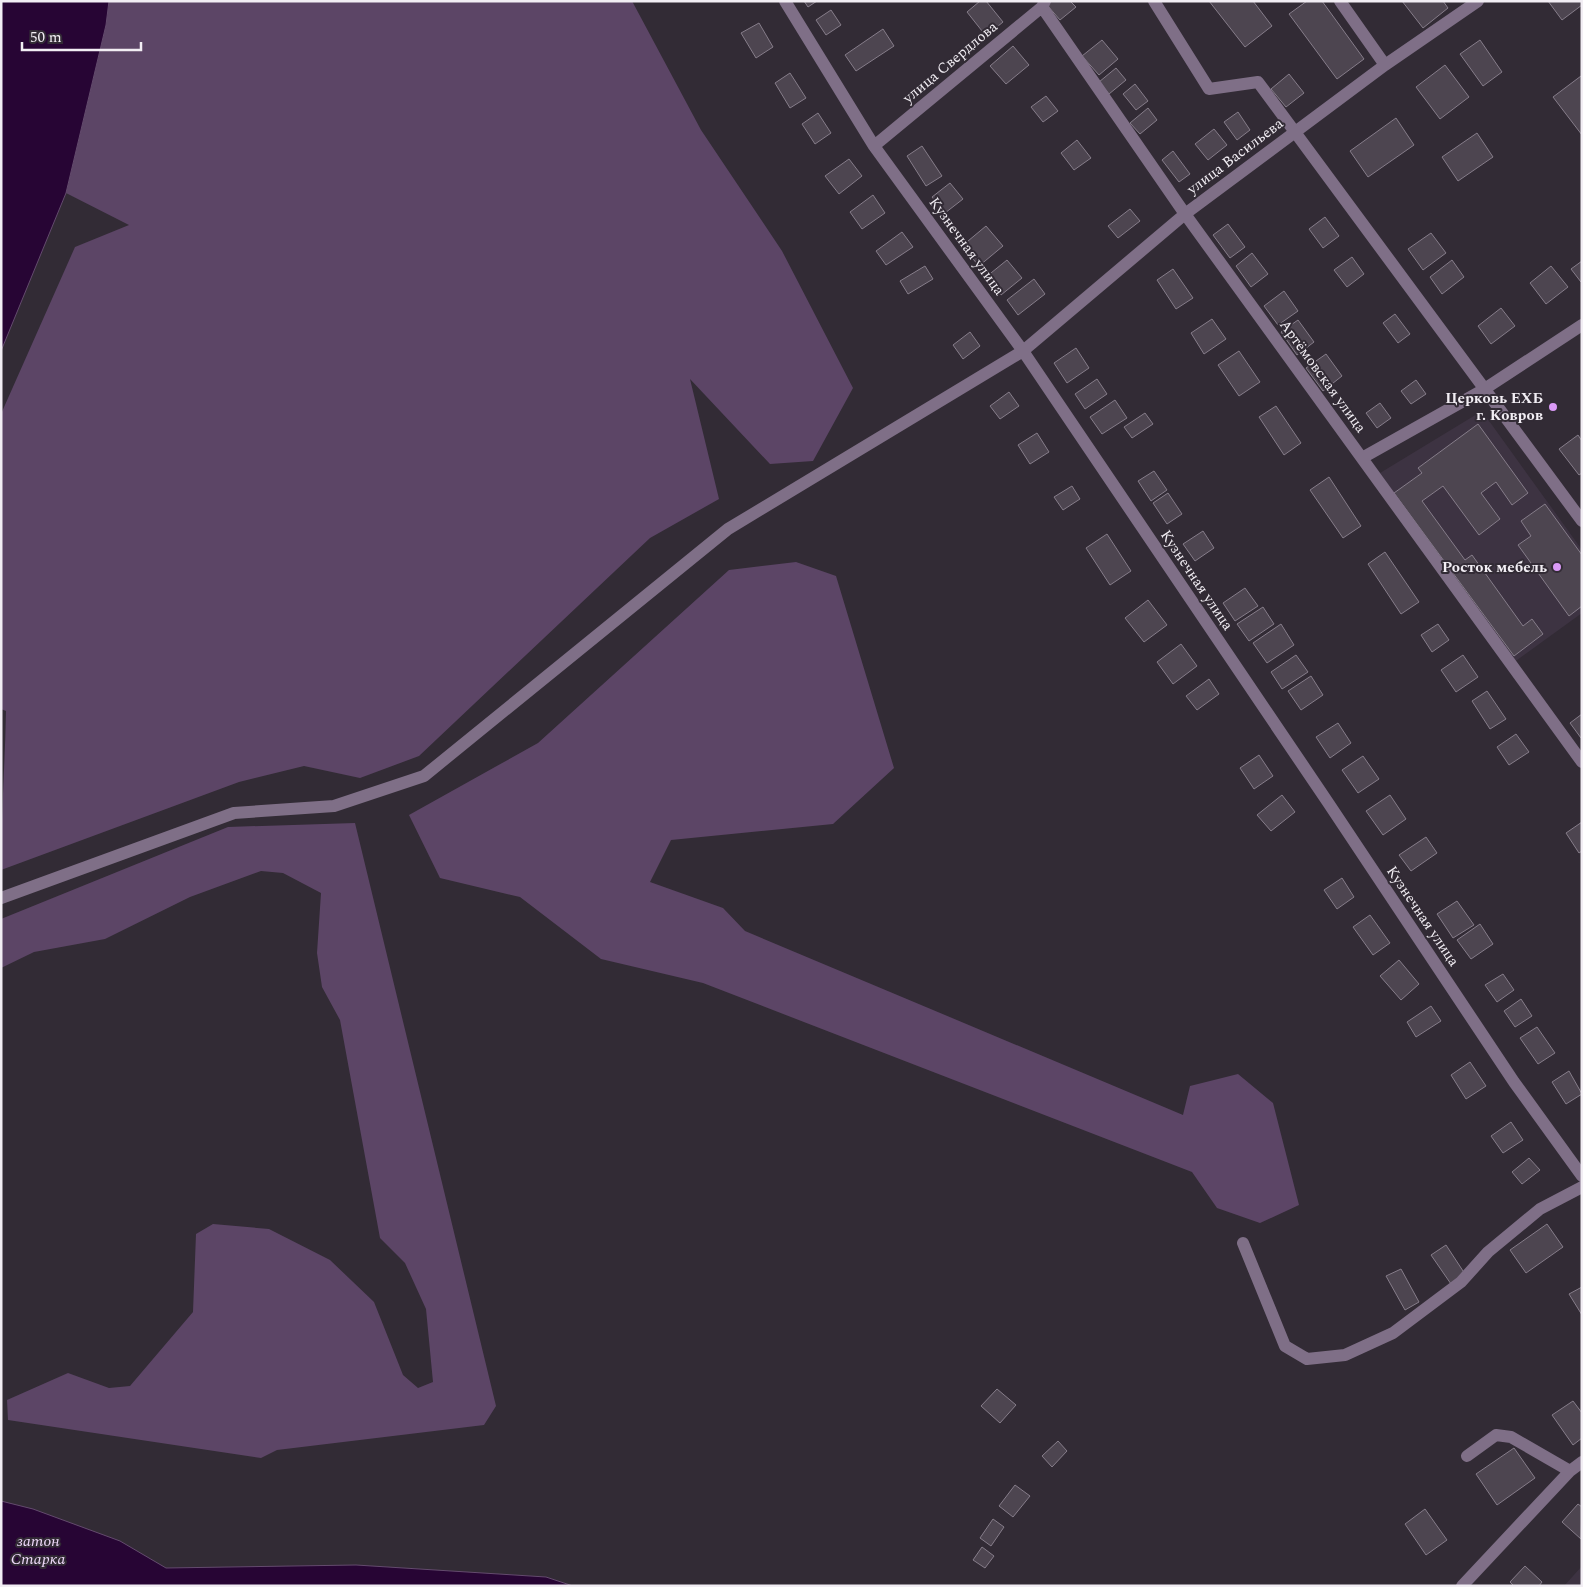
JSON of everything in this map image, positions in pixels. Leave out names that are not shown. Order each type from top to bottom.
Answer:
[{"type":"street","name":"Кузнечная улица","points":[[785,1],[874,146],[1023,351],[1514,1082],[1582,1176]]},
{"type":"street","points":[[1154,1],[1209,89],[1258,82],[1483,390],[1582,521]]},
{"type":"street","points":[[1340,1],[1385,65]]},
{"type":"street","name":"улица Васильева","points":[[1,898],[234,813],[334,806],[424,776],[728,529],[1023,351],[1185,214],[1385,65],[1478,1]]},
{"type":"street","name":"улица Свердлова","points":[[874,146],[1043,4]]},
{"type":"street","name":"Артёмовская улица","points":[[1043,4],[1185,214],[1582,762]]},
{"type":"street","points":[[1362,458],[1483,390],[1582,325]]},
{"type":"street","points":[[1243,1243],[1285,1346],[1308,1359],[1345,1355],[1393,1333],[1461,1282],[1488,1252],[1540,1209],[1582,1187]]},
{"type":"street","points":[[1467,1456],[1496,1435],[1511,1437],[1570,1471]]},
{"type":"street","points":[[1462,1586],[1570,1471],[1582,1462]]},
{"type":"shaded area","points":[[109,1],[632,1],[701,130],[782,251],[853,388],[813,461],[770,464],[690,379],[719,499],[650,538],[419,756],[360,778],[304,766],[239,782],[1,870],[6,711],[1,709],[1,414],[75,247],[129,225],[66,193],[106,25]]},
{"type":"shaded area","points":[[1482,411],[1582,550],[1582,613],[1513,663],[1380,473]]},
{"type":"shaded area","points":[[796,562],[836,576],[894,768],[833,824],[671,840],[650,882],[723,908],[745,931],[1183,1115],[1190,1086],[1238,1074],[1273,1103],[1299,1205],[1260,1223],[1217,1208],[1192,1172],[703,983],[601,959],[520,897],[440,878],[409,815],[538,743],[729,570]]},
{"type":"shaded area","points":[[355,823],[496,1406],[484,1425],[277,1450],[261,1458],[8,1420],[7,1400],[68,1373],[109,1388],[130,1386],[193,1312],[196,1234],[213,1224],[269,1229],[330,1260],[374,1302],[403,1375],[418,1388],[433,1382],[426,1309],[405,1263],[380,1238],[340,1020],[322,987],[317,953],[321,893],[283,873],[261,871],[190,897],[105,939],[34,952],[1,968],[1,919],[228,827]]},
{"type":"shaded area","points":[[1582,1566],[1582,1586],[1564,1586]]},
{"type":"water","points":[[1,1],[109,1],[106,25],[66,193],[1,351]]},
{"type":"water","name":"затон Старка","points":[[1,1501],[33,1509],[120,1541],[166,1568],[356,1565],[546,1577],[573,1586],[1,1586]]},
{"type":"building","points":[[804,1],[817,1],[808,7]]},
{"type":"building","points":[[980,1],[986,1],[1003,22],[986,36],[967,12]]},
{"type":"building","points":[[1052,1],[1070,1],[1076,7],[1060,20],[1047,5]]},
{"type":"building","points":[[1209,1],[1253,1],[1272,26],[1245,47]]},
{"type":"building","points":[[1307,1],[1322,1],[1364,59],[1337,79],[1289,14]]},
{"type":"building","points":[[1402,1],[1443,1],[1448,8],[1423,28]]},
{"type":"building","points":[[1548,1],[1582,1],[1582,5],[1562,20]]},
{"type":"building","points":[[831,10],[841,25],[826,35],[816,20]]},
{"type":"building","points":[[759,23],[773,47],[756,58],[741,33]]},
{"type":"building","points":[[883,29],[894,46],[856,71],[845,55]]},
{"type":"building","points":[[1102,40],[1118,59],[1099,75],[1082,56]]},
{"type":"building","points":[[1480,40],[1502,72],[1483,86],[1460,54]]},
{"type":"building","points":[[1013,46],[1029,65],[1006,84],[990,66]]},
{"type":"building","points":[[1445,65],[1469,97],[1440,119],[1416,87]]},
{"type":"building","points":[[1116,68],[1126,80],[1109,94],[1099,82]]},
{"type":"building","points":[[790,73],[806,98],[790,108],[775,83]]},
{"type":"building","points":[[1289,74],[1304,93],[1286,107],[1271,89]]},
{"type":"building","points":[[1582,77],[1582,135],[1553,97]]},
{"type":"building","points":[[1135,84],[1148,101],[1136,110],[1123,94]]},
{"type":"building","points":[[1046,96],[1058,111],[1043,122],[1031,107]]},
{"type":"building","points":[[1148,108],[1157,120],[1140,134],[1130,123]]},
{"type":"building","points":[[1238,112],[1250,130],[1237,140],[1224,122]]},
{"type":"building","points":[[818,113],[831,133],[815,144],[802,124]]},
{"type":"building","points":[[1396,118],[1414,145],[1368,177],[1350,151]]},
{"type":"building","points":[[1214,129],[1227,145],[1208,160],[1195,144]]},
{"type":"building","points":[[1477,133],[1493,157],[1458,181],[1442,157]]},
{"type":"building","points":[[1077,140],[1091,158],[1074,170],[1061,153]]},
{"type":"building","points":[[922,146],[942,176],[926,186],[907,156]]},
{"type":"building","points":[[1173,151],[1190,174],[1179,182],[1162,160]]},
{"type":"building","points":[[849,159],[862,176],[839,194],[825,176]]},
{"type":"building","points":[[950,183],[963,199],[945,213],[932,197]]},
{"type":"building","points":[[873,195],[885,213],[862,229],[850,212]]},
{"type":"building","points":[[1130,209],[1140,221],[1118,238],[1108,226]]},
{"type":"building","points":[[1325,217],[1339,236],[1323,248],[1309,229]]},
{"type":"building","points":[[1228,224],[1245,247],[1230,258],[1213,235]]},
{"type":"building","points":[[986,226],[1003,246],[979,266],[962,246]]},
{"type":"building","points":[[902,232],[913,247],[886,265],[876,251]]},
{"type":"building","points":[[1431,233],[1446,253],[1423,270],[1408,249]]},
{"type":"building","points":[[1252,253],[1268,274],[1251,287],[1236,266]]},
{"type":"building","points":[[1352,257],[1364,274],[1347,287],[1334,270]]},
{"type":"building","points":[[1007,260],[1022,278],[1001,295],[986,277]]},
{"type":"building","points":[[1452,260],[1464,277],[1442,294],[1430,277]]},
{"type":"building","points":[[1582,261],[1582,282],[1581,282],[1571,269]]},
{"type":"building","points":[[925,266],[933,279],[908,294],[900,281]]},
{"type":"building","points":[[1551,266],[1568,287],[1546,304],[1530,283]]},
{"type":"building","points":[[1173,269],[1193,298],[1176,309],[1157,280]]},
{"type":"building","points":[[1034,279],[1045,294],[1018,315],[1007,300]]},
{"type":"building","points":[[1284,291],[1298,311],[1278,325],[1264,306]]},
{"type":"building","points":[[1501,308],[1515,326],[1491,344],[1478,326]]},
{"type":"building","points":[[1395,314],[1410,334],[1398,343],[1383,323]]},
{"type":"building","points":[[1212,319],[1226,339],[1204,354],[1191,333]]},
{"type":"building","points":[[1298,320],[1314,342],[1297,355],[1281,332]]},
{"type":"building","points":[[970,332],[980,346],[963,359],[953,345]]},
{"type":"building","points":[[1076,348],[1089,368],[1067,383],[1054,363]]},
{"type":"building","points":[[1239,351],[1260,382],[1239,396],[1218,365]]},
{"type":"building","points":[[1326,354],[1342,376],[1323,391],[1306,368]]},
{"type":"building","points":[[1097,379],[1107,394],[1085,409],[1075,394]]},
{"type":"building","points":[[1416,380],[1426,394],[1411,404],[1401,391]]},
{"type":"building","points":[[1009,392],[1019,406],[1000,419],[990,406]]},
{"type":"building","points":[[1115,400],[1127,418],[1102,434],[1090,417]]},
{"type":"building","points":[[1380,403],[1391,418],[1377,428],[1366,413]]},
{"type":"building","points":[[1276,406],[1301,443],[1284,455],[1259,417]]},
{"type":"building","points":[[1145,413],[1153,424],[1132,438],[1124,427]]},
{"type":"building","points":[[1478,424],[1528,493],[1512,505],[1496,482],[1481,493],[1500,519],[1479,535],[1443,486],[1422,501],[1465,560],[1472,555],[1523,626],[1532,619],[1543,634],[1514,656],[1394,493],[1422,473],[1418,468]]},
{"type":"building","points":[[1037,433],[1049,452],[1030,464],[1018,445]]},
{"type":"building","points":[[1578,435],[1582,441],[1582,473],[1579,475],[1559,449]]},
{"type":"building","points":[[1154,471],[1167,490],[1151,501],[1138,481]]},
{"type":"building","points":[[1329,477],[1361,526],[1343,538],[1310,490]]},
{"type":"building","points":[[1072,486],[1080,499],[1063,510],[1054,497]]},
{"type":"building","points":[[1168,493],[1182,514],[1167,524],[1153,503]]},
{"type":"building","points":[[1545,504],[1582,555],[1582,606],[1569,616],[1518,545],[1531,536],[1521,521]]},
{"type":"building","points":[[1203,531],[1214,548],[1195,561],[1183,544]]},
{"type":"building","points":[[1107,534],[1131,571],[1110,585],[1086,548]]},
{"type":"building","points":[[1385,552],[1419,602],[1401,614],[1368,564]]},
{"type":"building","points":[[1245,588],[1258,606],[1235,621],[1223,603]]},
{"type":"building","points":[[1148,600],[1167,625],[1144,642],[1125,618]]},
{"type":"building","points":[[1263,607],[1274,624],[1249,641],[1237,624]]},
{"type":"building","points":[[1281,624],[1294,645],[1267,663],[1253,643]]},
{"type":"building","points":[[1438,624],[1449,640],[1432,652],[1421,635]]},
{"type":"building","points":[[1181,644],[1197,666],[1173,684],[1157,662]]},
{"type":"building","points":[[1296,655],[1308,672],[1282,689],[1271,672]]},
{"type":"building","points":[[1463,655],[1478,677],[1456,692],[1441,670]]},
{"type":"building","points":[[1311,676],[1323,695],[1301,710],[1288,691]]},
{"type":"building","points":[[1209,679],[1219,694],[1197,710],[1186,696]]},
{"type":"building","points":[[1487,691],[1506,719],[1490,729],[1472,701]]},
{"type":"building","points":[[1582,714],[1582,737],[1581,738],[1570,723]]},
{"type":"building","points":[[1338,723],[1351,743],[1330,758],[1316,737]]},
{"type":"building","points":[[1516,734],[1529,752],[1509,765],[1497,747]]},
{"type":"building","points":[[1259,755],[1273,776],[1254,789],[1240,768]]},
{"type":"building","points":[[1363,756],[1379,779],[1358,793],[1342,770]]},
{"type":"building","points":[[1282,795],[1295,812],[1271,831],[1257,815]]},
{"type":"building","points":[[1390,795],[1406,819],[1383,835],[1366,811]]},
{"type":"building","points":[[1582,822],[1582,851],[1579,853],[1566,833]]},
{"type":"building","points":[[1426,837],[1437,853],[1411,871],[1399,855]]},
{"type":"building","points":[[1342,878],[1354,897],[1337,909],[1324,890]]},
{"type":"building","points":[[1457,901],[1474,925],[1453,938],[1437,914]]},
{"type":"building","points":[[1370,915],[1390,943],[1373,955],[1353,927]]},
{"type":"building","points":[[1480,924],[1493,944],[1471,959],[1457,940]]},
{"type":"building","points":[[1399,960],[1419,984],[1401,1000],[1380,976]]},
{"type":"building","points":[[1503,974],[1514,990],[1497,1002],[1485,985]]},
{"type":"building","points":[[1521,999],[1532,1016],[1515,1027],[1504,1011]]},
{"type":"building","points":[[1431,1006],[1441,1021],[1416,1037],[1407,1022]]},
{"type":"building","points":[[1537,1027],[1555,1053],[1538,1064],[1520,1038]]},
{"type":"building","points":[[1470,1062],[1486,1086],[1466,1099],[1451,1075]]},
{"type":"building","points":[[1569,1071],[1582,1094],[1566,1104],[1552,1082]]},
{"type":"building","points":[[1511,1122],[1523,1140],[1503,1153],[1491,1136]]},
{"type":"building","points":[[1529,1158],[1540,1170],[1522,1184],[1512,1172]]},
{"type":"building","points":[[1547,1224],[1563,1247],[1526,1273],[1510,1250]]},
{"type":"building","points":[[1446,1245],[1465,1274],[1451,1284],[1431,1255]]},
{"type":"building","points":[[1401,1269],[1419,1302],[1405,1310],[1386,1276]]},
{"type":"building","points":[[1582,1287],[1582,1315],[1569,1294]]},
{"type":"building","points":[[997,1389],[1016,1405],[1000,1423],[981,1406]]},
{"type":"building","points":[[1573,1401],[1582,1413],[1582,1438],[1573,1445],[1552,1415]]},
{"type":"building","points":[[1058,1441],[1067,1451],[1052,1467],[1042,1456]]},
{"type":"building","points":[[1514,1448],[1535,1478],[1497,1505],[1476,1474]]},
{"type":"building","points":[[1015,1485],[1030,1496],[1013,1517],[999,1506]]},
{"type":"building","points":[[1578,1504],[1582,1507],[1581,1539],[1562,1522]]},
{"type":"building","points":[[1425,1509],[1447,1540],[1426,1555],[1405,1524]]},
{"type":"building","points":[[993,1519],[1004,1527],[991,1546],[980,1538]]},
{"type":"building","points":[[982,1547],[994,1556],[985,1568],[973,1560]]},
{"type":"building","points":[[1525,1566],[1542,1582],[1539,1586],[1514,1586],[1510,1582]]},
{"type":"place","name":"Церковь ЕХБ г. Ковров","points":[[1553,407]]},
{"type":"place","name":"Росток мебель","points":[[1557,567]]}]
